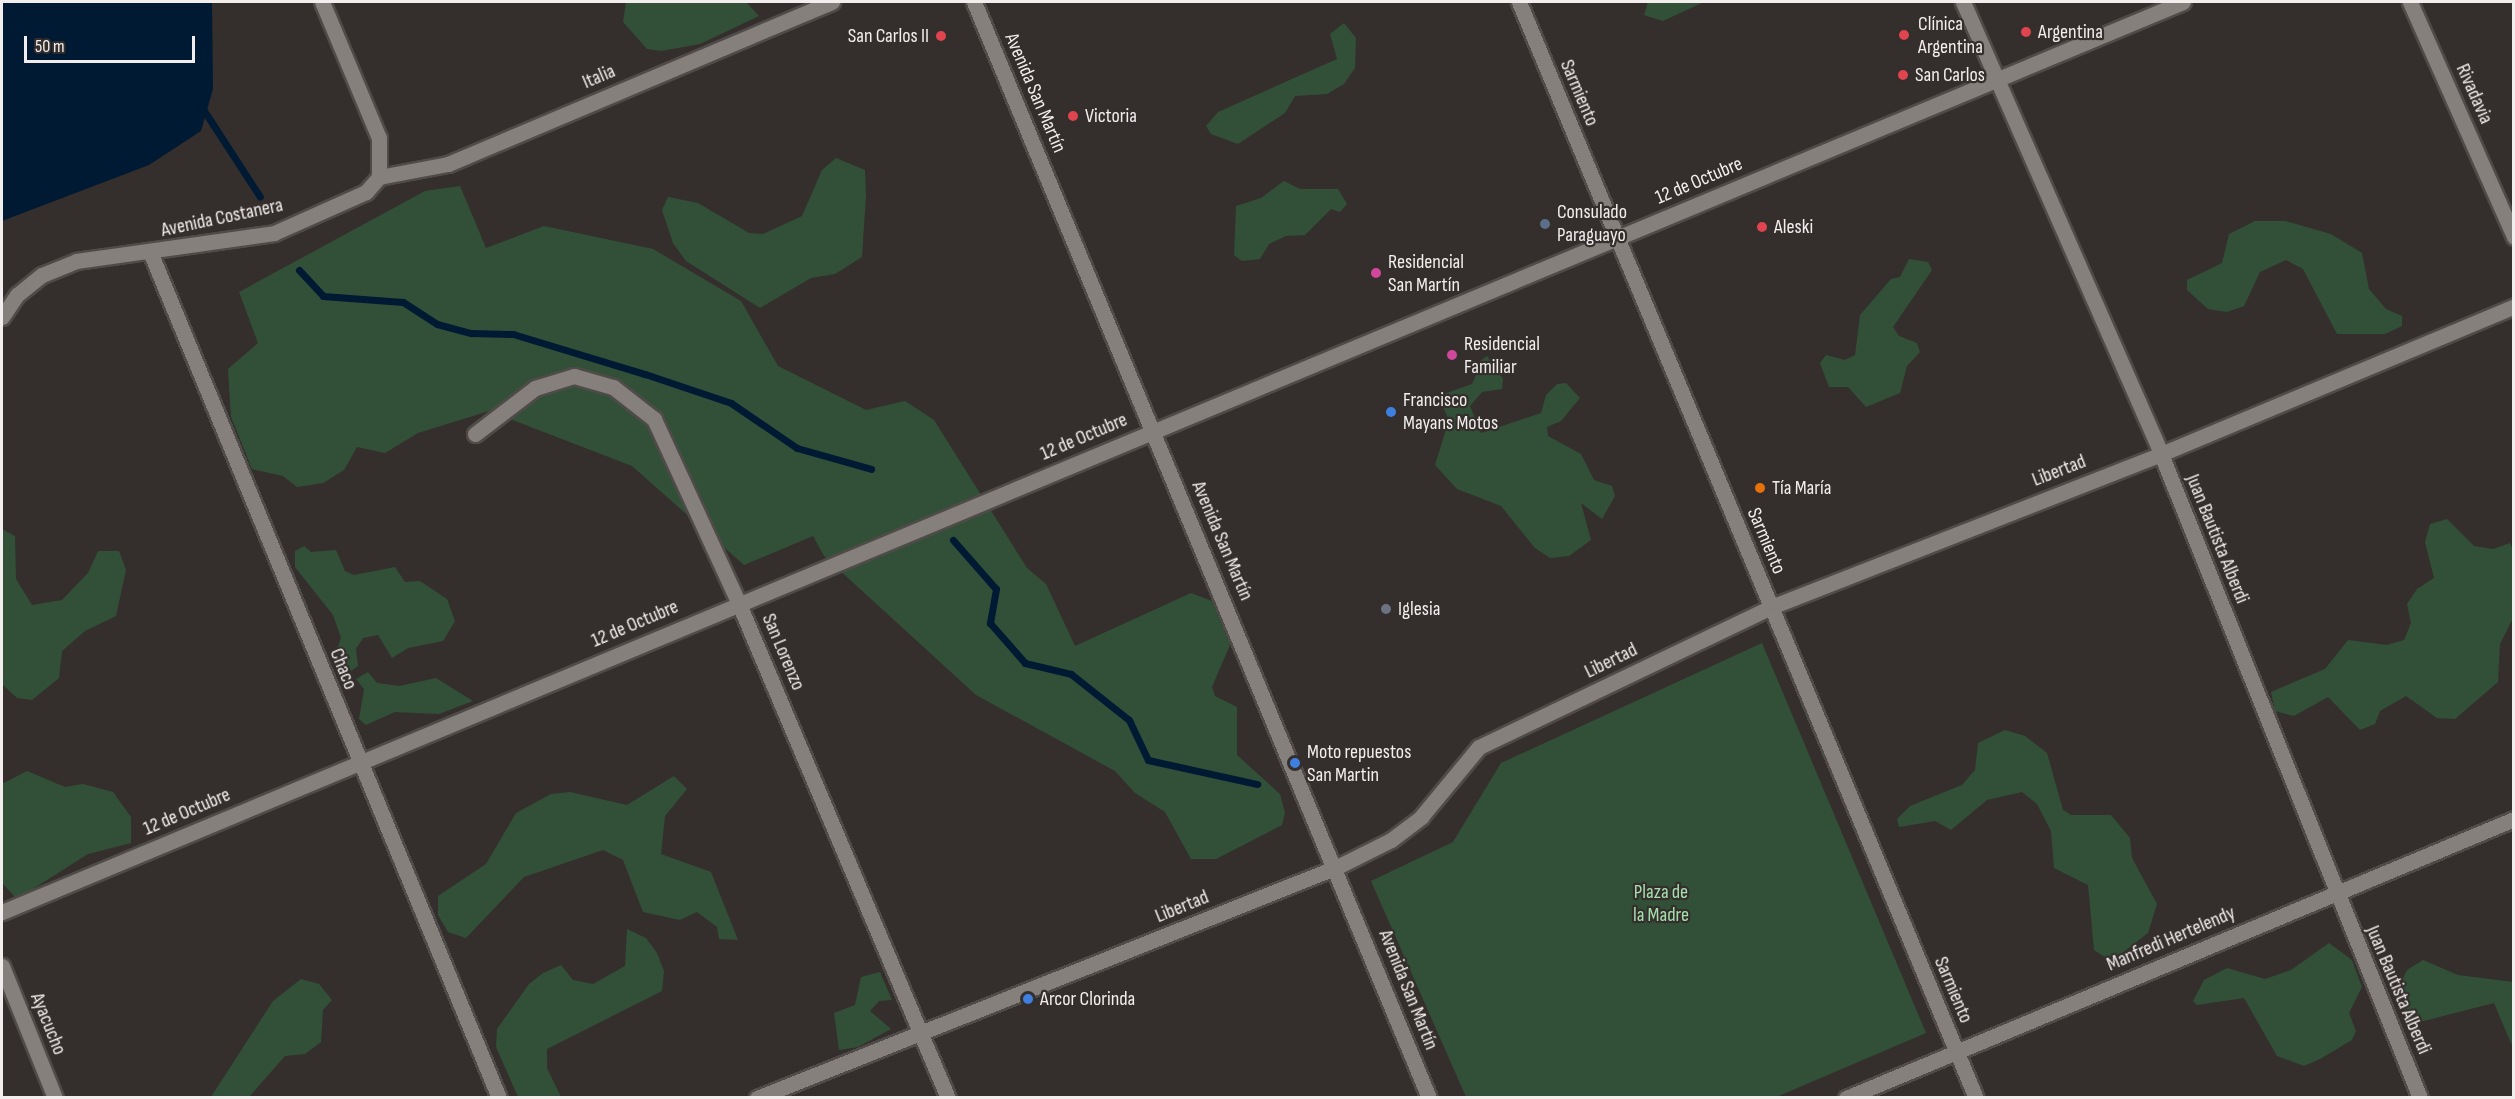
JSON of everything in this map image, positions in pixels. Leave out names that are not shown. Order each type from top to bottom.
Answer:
[{"type":"street","points":[[322,2],[379,138],[379,177]]},
{"type":"street","name":"Italia","points":[[379,177],[448,164],[832,2]]},
{"type":"street","name":"Avenida San Martín","points":[[974,2],[1152,431],[1337,867],[1429,1098]]},
{"type":"street","name":"Sarmiento","points":[[1519,2],[1976,1098]]},
{"type":"street","name":"Juan Bautista Alberdi","points":[[1963,2],[1995,80],[2161,454],[2335,894],[2420,1098]]},
{"type":"street","name":"12 de Octubre","points":[[2,912],[2183,2]]},
{"type":"street","name":"Rivadavia","points":[[2410,2],[2514,237]]},
{"type":"street","name":"Avenida Costanera","points":[[2,317],[17,295],[50,272],[104,255],[151,254],[274,233],[347,204],[379,177]]},
{"type":"street","name":"Chaco","points":[[151,254],[358,763],[499,1098]]},
{"type":"street","name":"Libertad","points":[[757,1098],[1337,867],[1391,840],[1421,817],[1479,747],[1771,607],[2161,454],[2514,306]]},
{"type":"street","name":"San Lorenzo","points":[[475,434],[535,388],[562,379],[595,380],[630,397],[654,419],[739,604],[948,1098]]},
{"type":"street","name":"Manfredi Hertelendy","points":[[1846,1098],[2514,819]]},
{"type":"street","name":"Ayacucho","points":[[2,966],[56,1098]]},
{"type":"green space","points":[[626,2],[746,2],[759,16],[700,44],[661,51],[647,49],[623,22]]},
{"type":"green space","points":[[1648,2],[1704,2],[1663,21],[1644,15]]},
{"type":"green space","points":[[1344,23],[1356,38],[1355,68],[1344,84],[1327,94],[1295,96],[1285,113],[1238,144],[1211,134],[1206,126],[1218,112],[1337,59],[1330,34]]},
{"type":"green space","points":[[836,158],[865,170],[866,195],[862,257],[835,274],[811,278],[760,308],[686,261],[673,243],[662,210],[668,197],[698,203],[749,233],[763,234],[802,216],[822,170]]},
{"type":"green space","points":[[1284,181],[1300,189],[1338,189],[1347,204],[1340,212],[1331,209],[1305,235],[1286,236],[1269,244],[1260,259],[1242,261],[1234,255],[1236,206],[1261,198]]},
{"type":"green space","points":[[460,186],[486,248],[544,226],[653,249],[741,301],[778,366],[866,410],[905,401],[934,420],[1027,568],[1046,584],[1075,646],[1191,593],[1212,601],[1230,645],[1212,687],[1215,696],[1237,707],[1237,755],[1280,794],[1285,813],[1282,825],[1216,859],[1191,859],[1165,812],[1135,793],[1115,771],[976,695],[824,556],[813,536],[744,565],[632,466],[489,411],[418,433],[385,453],[357,447],[344,470],[323,483],[297,487],[283,476],[252,469],[231,417],[228,369],[258,343],[239,292],[425,191]]},
{"type":"green space","points":[[2255,221],[2285,221],[2331,234],[2362,253],[2369,289],[2386,309],[2402,316],[2402,326],[2385,334],[2337,334],[2303,269],[2286,260],[2260,272],[2244,306],[2227,312],[2208,309],[2187,290],[2187,280],[2222,263],[2229,234]]},
{"type":"green space","points":[[1909,259],[1928,262],[1932,270],[1893,327],[1899,336],[1917,343],[1920,352],[1907,366],[1900,393],[1866,407],[1848,387],[1829,387],[1820,363],[1826,355],[1845,360],[1855,355],[1860,315],[1891,279],[1900,277]]},
{"type":"green space","points":[[1487,356],[1503,379],[1502,389],[1482,392],[1470,406],[1481,433],[1541,413],[1546,395],[1557,384],[1566,383],[1580,398],[1561,421],[1547,427],[1548,436],[1581,454],[1594,480],[1612,486],[1615,496],[1602,519],[1581,503],[1591,540],[1569,556],[1550,558],[1535,548],[1501,506],[1457,489],[1435,465],[1449,420],[1438,396],[1472,384],[1476,375],[1472,367]]},
{"type":"green space","points":[[2447,519],[2474,546],[2493,549],[2510,543],[2513,549],[2513,618],[2500,644],[2498,682],[2455,719],[2437,718],[2406,696],[2380,711],[2375,724],[2360,730],[2328,697],[2294,716],[2275,711],[2271,692],[2325,669],[2348,640],[2387,645],[2404,640],[2411,623],[2407,604],[2417,589],[2434,578],[2425,542],[2430,524]]},
{"type":"green space","points":[[2,529],[15,536],[16,579],[32,605],[62,600],[88,573],[98,551],[119,551],[126,570],[116,616],[85,631],[62,651],[59,678],[32,700],[17,698],[2,684]]},
{"type":"green space","points":[[304,546],[311,552],[336,550],[345,571],[354,575],[395,567],[405,582],[420,581],[447,599],[455,621],[443,641],[408,648],[392,658],[378,635],[363,638],[356,649],[358,666],[351,671],[336,652],[341,638],[333,615],[295,567],[295,551]]},
{"type":"green space","name":"Plaza de la Madre","points":[[1762,643],[1926,1033],[1776,1097],[1466,1097],[1371,881],[1453,842],[1501,763]]},
{"type":"green space","points":[[368,672],[377,683],[399,686],[436,678],[473,701],[439,714],[395,712],[366,725],[359,719],[364,689],[356,679]]},
{"type":"green space","points":[[2005,730],[2025,736],[2047,753],[2063,810],[2071,815],[2111,815],[2130,838],[2132,858],[2157,904],[2148,933],[2117,957],[2109,960],[2094,950],[2088,885],[2054,868],[2051,831],[2037,804],[2022,792],[1987,800],[1951,830],[1935,821],[1899,827],[1897,819],[1910,806],[1962,785],[1975,770],[1978,743]]},
{"type":"green space","points":[[27,771],[65,787],[83,784],[113,792],[131,817],[131,843],[88,854],[17,899],[2,883],[2,784]]},
{"type":"green space","points":[[674,776],[687,789],[665,816],[661,854],[711,872],[738,940],[719,939],[717,927],[697,912],[680,920],[643,912],[623,860],[603,850],[524,877],[466,938],[448,932],[438,915],[438,896],[486,864],[516,813],[551,794],[570,792],[627,805]]},
{"type":"green space","points":[[627,929],[646,938],[657,953],[664,971],[662,991],[547,1049],[547,1068],[561,1097],[518,1097],[496,1047],[497,1029],[529,984],[543,973],[561,965],[573,980],[593,984],[625,966]]},
{"type":"green space","points":[[2329,943],[2352,960],[2362,987],[2349,1013],[2356,1031],[2352,1040],[2304,1066],[2277,1056],[2244,998],[2197,1005],[2193,1001],[2204,980],[2227,968],[2265,979],[2291,970]]},
{"type":"green space","points":[[2423,960],[2458,975],[2513,982],[2513,1048],[2494,1003],[2412,1024],[2401,1008],[2398,988],[2407,970]]},
{"type":"green space","points":[[880,972],[892,1000],[879,1001],[870,1011],[891,1029],[858,1047],[839,1050],[834,1013],[855,1005],[861,977]]},
{"type":"green space","points":[[301,979],[319,984],[332,1000],[323,1010],[321,1042],[305,1054],[285,1056],[249,1097],[211,1097],[273,1001]]},
{"type":"water","points":[[2,2],[212,2],[213,89],[201,131],[149,165],[2,221]]},
{"type":"waterway","points":[[201,106],[260,197]]},
{"type":"waterway","points":[[299,270],[323,296],[403,302],[437,324],[471,333],[513,334],[645,374],[731,403],[797,448],[871,469]]},
{"type":"waterway","points":[[953,540],[996,589],[990,623],[1025,663],[1071,674],[1129,720],[1148,760],[1257,784]]},
{"type":"place","name":"Argentina","points":[[2026,32]]},
{"type":"place","name":"Clínica Argentina","points":[[1904,35]]},
{"type":"place","name":"San Carlos II","points":[[941,36]]},
{"type":"place","name":"San Carlos","points":[[1903,75]]},
{"type":"place","name":"Victoria","points":[[1073,116]]},
{"type":"place","name":"Consulado Paraguayo","points":[[1545,224]]},
{"type":"place","name":"Aleski","points":[[1762,227]]},
{"type":"place","name":"Residencial San Martín","points":[[1376,273]]},
{"type":"place","name":"Residencial Familiar","points":[[1452,355]]},
{"type":"place","name":"Francisco Mayans Motos","points":[[1391,412]]},
{"type":"place","name":"Tía María","points":[[1760,488]]},
{"type":"place","name":"Iglesia","points":[[1386,609]]},
{"type":"place","name":"Moto repuestos San Martin","points":[[1295,763]]},
{"type":"place","name":"Arcor Clorinda","points":[[1028,999]]}]
